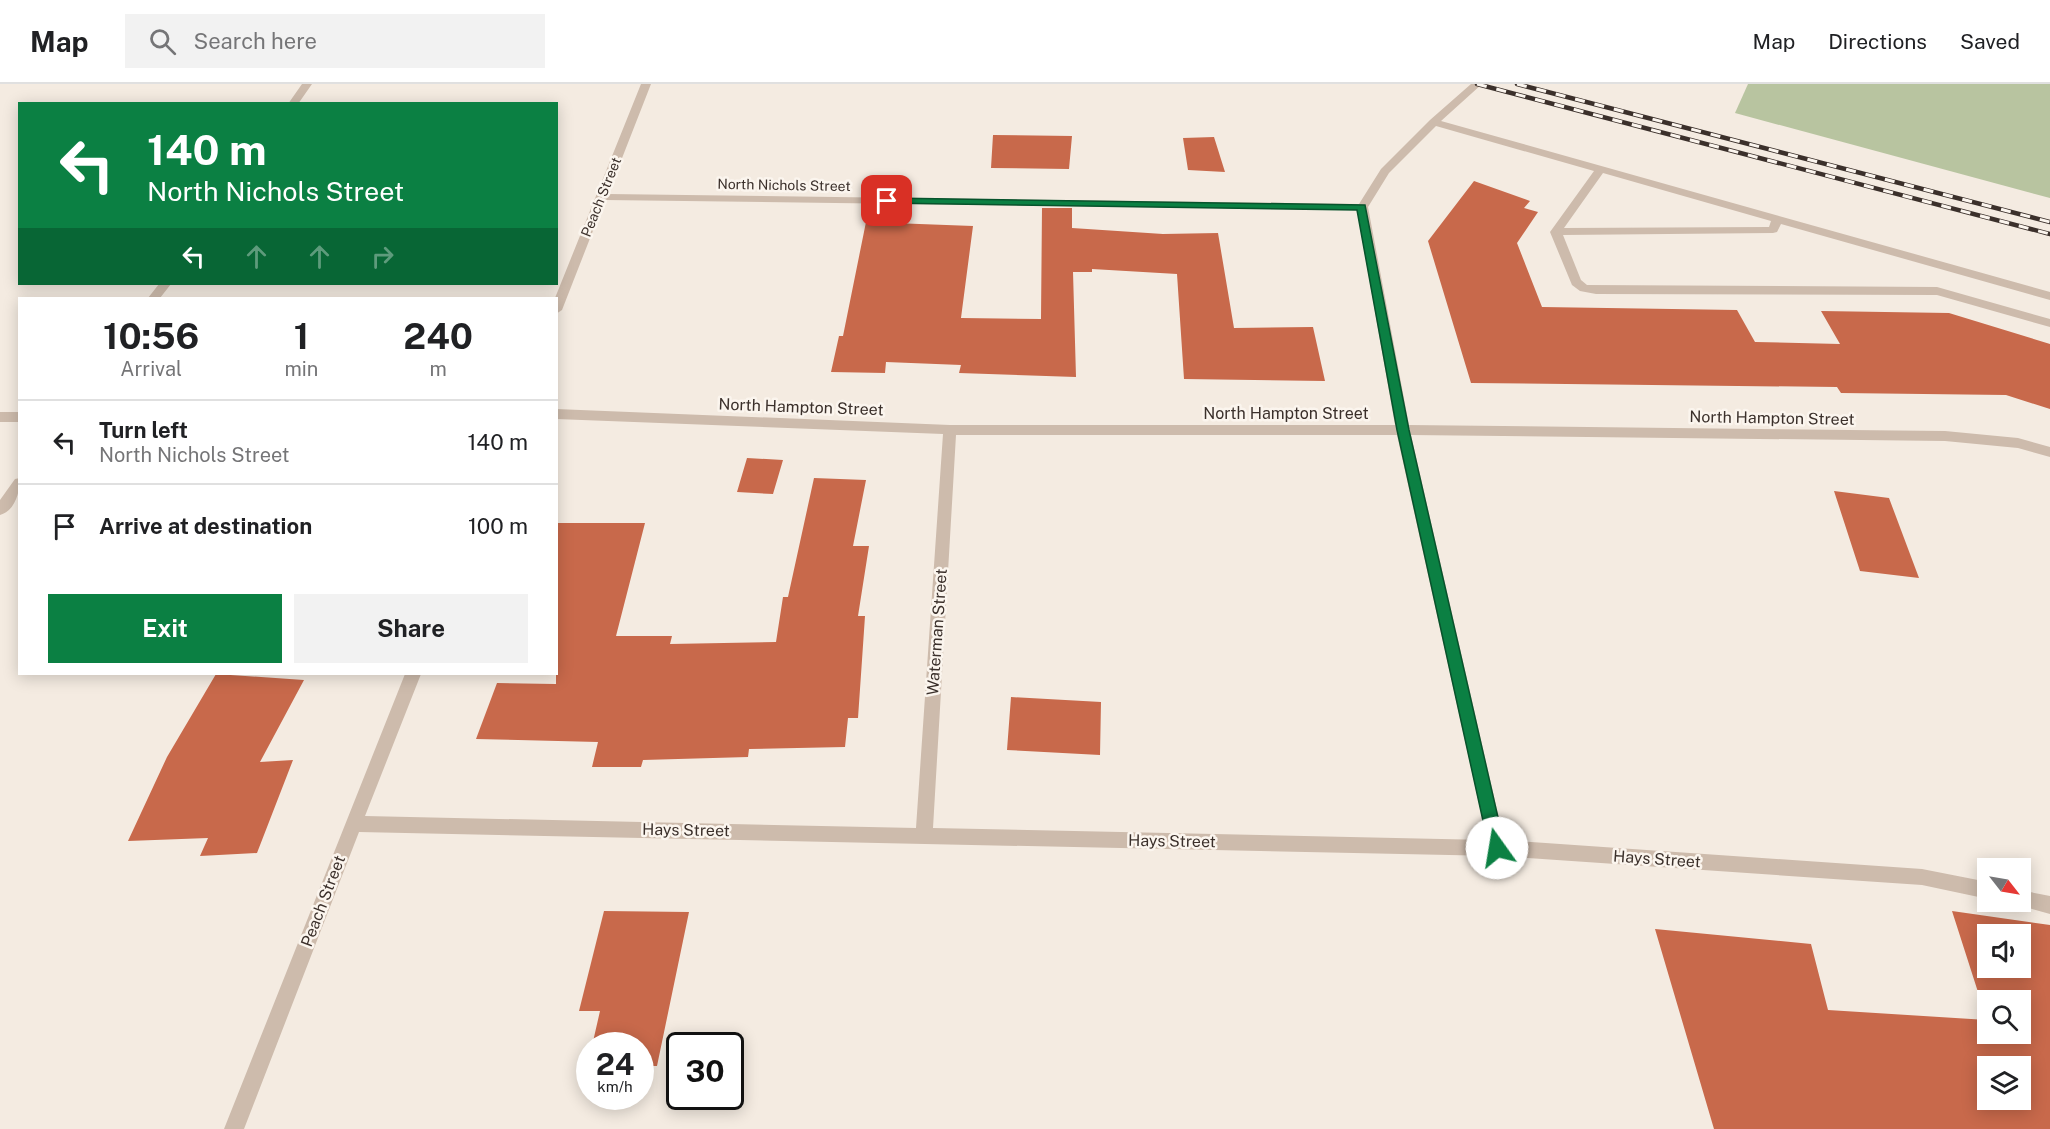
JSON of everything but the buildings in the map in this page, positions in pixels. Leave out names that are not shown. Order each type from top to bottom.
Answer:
[{"type":"street","points":[[294,102],[307,84]]},
{"type":"street","name":"Peach Street","points":[[558,305],[646,84]]},
{"type":"street","points":[[1477,84],[1432,124],[1385,171],[1362,207],[1403,430],[1497,848]]},
{"type":"street","points":[[1432,124],[2050,296]]},
{"type":"street","points":[[1556,232],[1600,170]]},
{"type":"street","name":"North Nichols Street","points":[[602,197],[1362,207]]},
{"type":"street","points":[[1556,232],[1773,231],[1777,219]]},
{"type":"street","points":[[1556,232],[1576,282],[1584,288],[1596,290],[1937,291],[2050,323]]},
{"type":"street","points":[[155,297],[164,285]]},
{"type":"street","name":"North Hampton Street","points":[[558,414],[950,430],[1403,430],[1945,436],[2008,442],[2050,452]]},
{"type":"street","points":[[0,417],[18,417]]},
{"type":"street","name":"Waterman Street","points":[[924,835],[950,430]]},
{"type":"street","points":[[0,510],[18,486]]},
{"type":"street","name":"Peach Street","points":[[234,1129],[412,675]]},
{"type":"street","name":"Hays Street","points":[[353,824],[1497,848],[1922,878],[1977,889]]},
{"type":"street","points":[[2031,901],[2050,905]]},
{"type":"green space","points":[[1748,84],[2050,84],[2050,198],[1735,113]]},
{"type":"railway","points":[[1477,84],[2050,234]]},
{"type":"railway","points":[[1517,84],[2050,222]]},
{"type":"route","points":[[887,201],[1362,207],[1403,430],[1497,848]]}]
